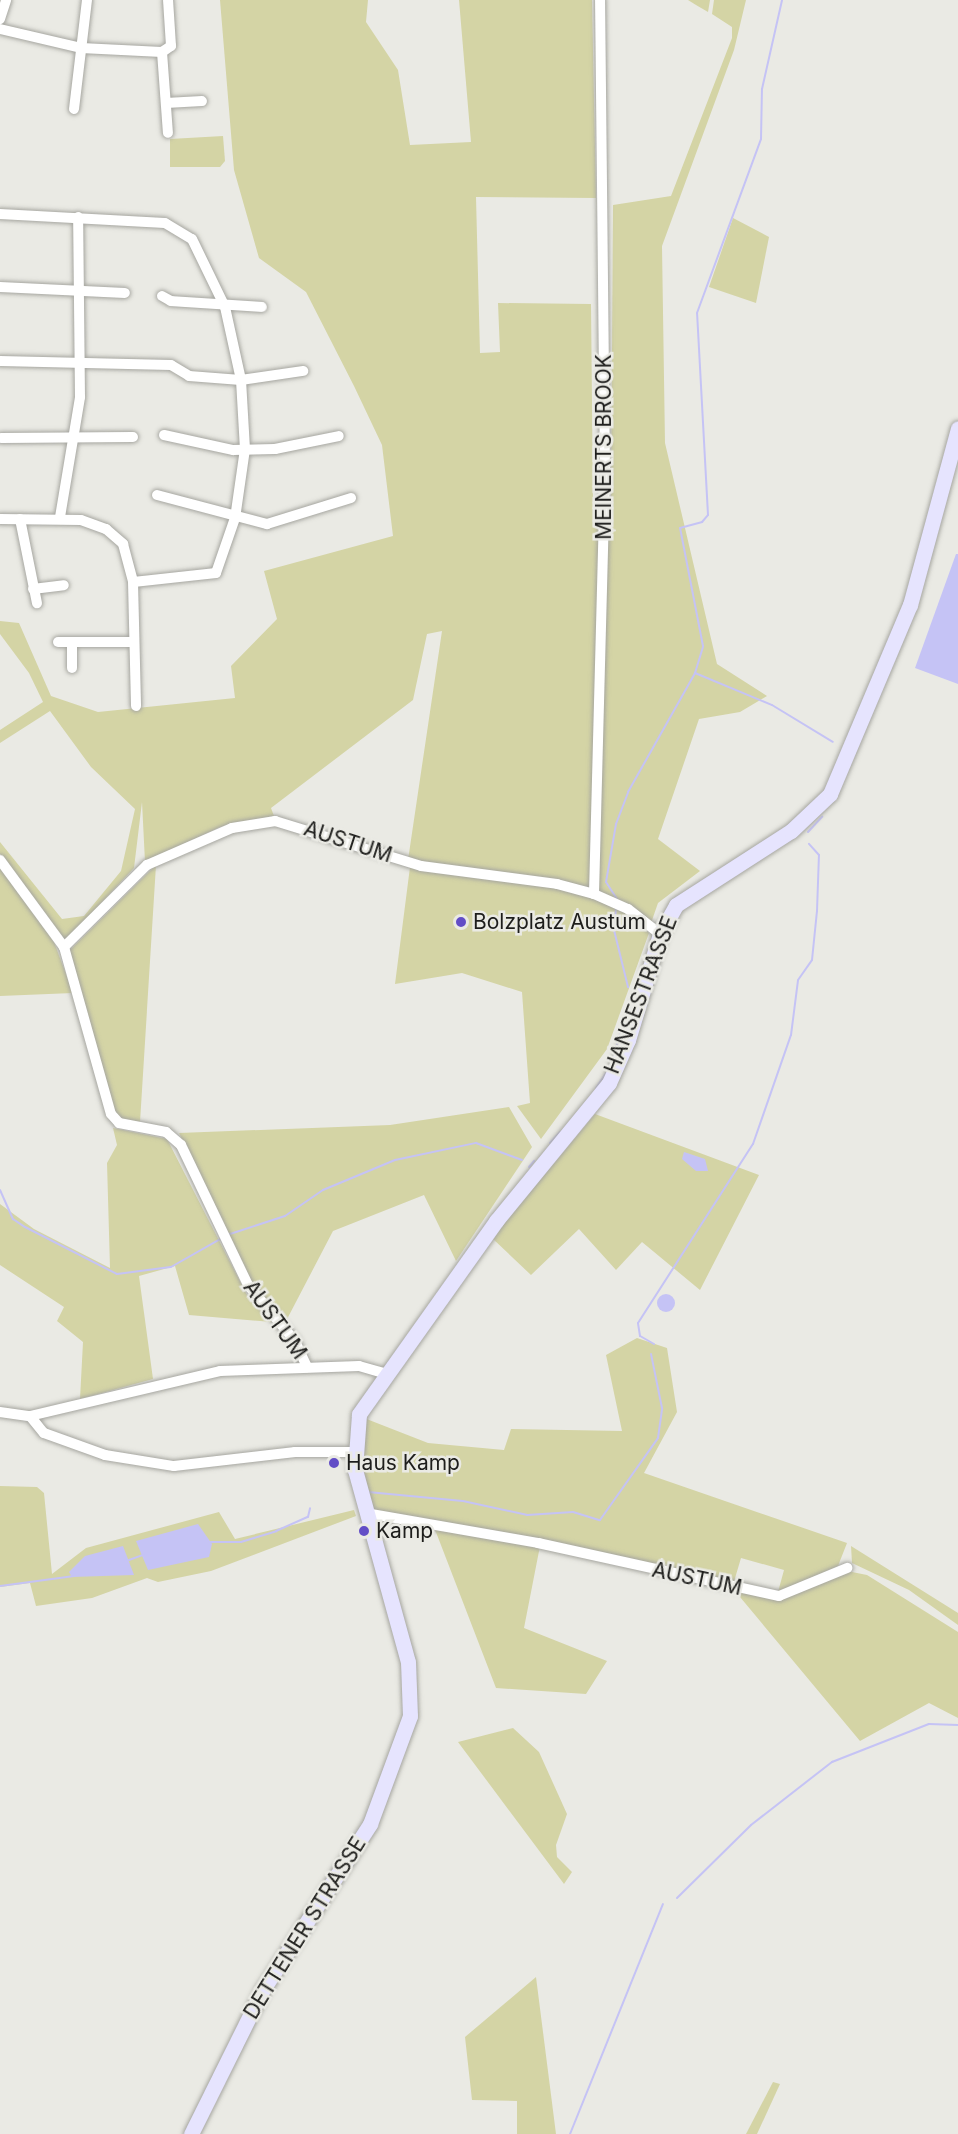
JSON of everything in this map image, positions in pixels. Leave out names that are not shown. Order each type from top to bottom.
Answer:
[{"type":"street","points":[[0,19],[6,0]]},
{"type":"street","points":[[74,109],[87,0]]},
{"type":"street","points":[[0,29],[81,48],[162,52],[171,46],[168,0]]},
{"type":"street","name":"MEINERTS BROOK","points":[[594,894],[605,472],[600,0]]},
{"type":"street","points":[[162,52],[168,133]]},
{"type":"street","points":[[165,103],[201,101]]},
{"type":"street","points":[[0,214],[165,223],[192,239],[225,307],[241,380],[245,449],[235,518],[216,573],[133,582]]},
{"type":"street","points":[[60,517],[74,438],[80,363],[75,292],[78,217]]},
{"type":"street","points":[[0,287],[125,293]]},
{"type":"street","points":[[162,296],[225,307],[261,307]]},
{"type":"street","points":[[0,362],[171,365],[189,376],[241,380],[303,371]]},
{"type":"street","name":"HANSESTRASSE","points":[[383,1373],[441,1304],[502,1214],[609,1083],[626,1046],[660,934],[684,897],[791,831],[830,794],[910,605],[958,428]]},
{"type":"street","points":[[164,435],[245,449],[339,436]]},
{"type":"street","points":[[1,438],[133,437]]},
{"type":"street","points":[[157,495],[235,518],[267,524],[351,498]]},
{"type":"street","points":[[0,519],[60,517],[94,524],[114,535],[130,558],[133,582],[136,706]]},
{"type":"street","points":[[20,519],[37,603]]},
{"type":"street","points":[[33,589],[64,585]]},
{"type":"street","points":[[58,642],[133,642]]},
{"type":"street","points":[[72,642],[72,668]]},
{"type":"street","name":"AUSTUM","points":[[64,947],[141,869],[255,822],[294,824],[421,866],[557,884],[594,894],[628,909],[660,934]]},
{"type":"street","name":"AUSTUM","points":[[0,860],[64,947],[111,1114],[119,1123],[166,1132],[181,1145],[248,1285],[295,1341],[307,1367]]},
{"type":"street","name":"AUSTUM","points":[[0,1412],[30,1416],[220,1371],[368,1366],[383,1373]]},
{"type":"street","name":"DETTENER STRASSE","points":[[190,2134],[262,1991],[365,1834],[405,1736],[411,1679],[366,1513],[354,1452],[359,1414],[383,1373]]},
{"type":"street","points":[[30,1416],[44,1433],[105,1455],[174,1466],[295,1452],[354,1452]]},
{"type":"street","name":"AUSTUM","points":[[366,1513],[538,1543],[779,1596],[847,1568]]},
{"type":"green space","points":[[220,0],[368,0],[366,22],[398,70],[410,145],[471,142],[459,0],[592,0],[596,198],[476,197],[480,353],[500,352],[498,303],[591,304],[593,502],[611,500],[613,205],[671,196],[732,38],[732,27],[712,14],[714,0],[746,0],[734,50],[662,246],[665,443],[717,664],[767,696],[740,712],[699,719],[658,839],[700,871],[658,903],[650,926],[596,892],[408,860],[442,631],[427,634],[413,700],[271,808],[274,816],[220,827],[145,862],[142,802],[134,868],[68,938],[61,938],[0,854],[0,842],[62,919],[84,916],[121,871],[135,809],[91,767],[50,711],[0,743],[0,730],[43,702],[29,673],[0,634],[0,621],[19,623],[51,696],[98,712],[235,698],[231,666],[277,619],[264,571],[393,536],[382,445],[354,386],[306,292],[259,258],[234,170]]},
{"type":"green space","points":[[688,0],[710,0],[708,12],[696,5]]},
{"type":"green space","points":[[223,136],[225,161],[220,167],[170,167],[170,139]]},
{"type":"green space","points":[[733,218],[769,237],[756,303],[709,287]]},
{"type":"green space","points":[[156,865],[140,1122],[119,1120],[113,1113],[69,951]]},
{"type":"green space","points":[[410,867],[556,885],[627,912],[649,933],[607,1049],[541,1139],[517,1106],[530,1103],[522,992],[462,973],[395,984]]},
{"type":"green space","points":[[0,868],[54,942],[73,993],[0,996]]},
{"type":"green space","points":[[509,1107],[532,1147],[456,1261],[424,1195],[333,1231],[285,1323],[256,1292],[179,1133],[390,1125]]},
{"type":"green space","points":[[595,1114],[759,1175],[700,1290],[642,1242],[616,1270],[579,1229],[531,1275],[492,1238]]},
{"type":"green space","points":[[113,1128],[167,1139],[248,1297],[272,1322],[189,1315],[175,1266],[139,1276],[153,1379],[80,1399],[83,1342],[57,1321],[64,1307],[0,1265],[0,1204],[34,1229],[110,1268],[107,1163],[117,1145]]},
{"type":"green space","points":[[637,1338],[667,1348],[677,1412],[644,1473],[847,1543],[838,1566],[778,1592],[784,1570],[741,1558],[733,1585],[373,1510],[361,1459],[364,1418],[428,1443],[504,1450],[511,1429],[622,1431],[606,1355]]},
{"type":"green space","points":[[0,1486],[37,1487],[44,1493],[52,1574],[86,1548],[219,1512],[235,1539],[354,1510],[356,1516],[211,1571],[158,1582],[147,1578],[92,1598],[36,1606],[30,1583],[0,1587]]},
{"type":"green space","points":[[434,1527],[540,1546],[524,1628],[607,1661],[586,1694],[496,1688]]},
{"type":"green space","points":[[851,1546],[958,1613],[958,1625],[909,1590],[852,1563]]},
{"type":"green space","points":[[847,1571],[867,1575],[958,1632],[958,1718],[929,1703],[860,1741],[735,1591],[760,1596]]},
{"type":"green space","points":[[513,1728],[539,1752],[567,1814],[556,1845],[557,1857],[572,1872],[564,1884],[458,1742]]},
{"type":"green space","points":[[536,1977],[556,2134],[517,2134],[517,2101],[472,2100],[465,2037]]},
{"type":"green space","points":[[773,2082],[780,2084],[757,2134],[746,2134]]},
{"type":"water","points":[[956,554],[958,554],[958,684],[915,668]]},
{"type":"water","points":[[684,1152],[705,1159],[708,1171],[696,1171],[682,1159]]},
{"type":"water","points":[[666,1294],[672,1297],[675,1303],[672,1309],[666,1312],[660,1309],[657,1303],[660,1297]]},
{"type":"water","points":[[198,1524],[212,1544],[209,1557],[148,1570],[136,1541]]},
{"type":"water","points":[[123,1546],[134,1575],[72,1577],[69,1572],[85,1556]]},
{"type":"waterway","points":[[617,899],[606,882],[616,824],[628,792],[695,673],[703,646],[680,528],[702,522],[708,515],[697,313],[761,139],[762,89],[782,0]]},
{"type":"waterway","points":[[695,673],[772,705],[833,742]]},
{"type":"waterway","points":[[808,832],[822,817]]},
{"type":"waterway","points":[[654,1344],[640,1336],[638,1323],[753,1144],[791,1035],[798,980],[812,960],[817,911],[819,855],[809,844]]},
{"type":"waterway","points":[[616,908],[614,930],[628,987]]},
{"type":"waterway","points":[[614,1054],[630,1002]]},
{"type":"waterway","points":[[596,1088],[606,1073]]},
{"type":"waterway","points":[[550,1143],[560,1132]]},
{"type":"waterway","points":[[227,1235],[285,1216],[323,1190],[395,1160],[476,1143],[522,1160]]},
{"type":"waterway","points":[[529,1167],[534,1161]]},
{"type":"waterway","points":[[0,1190],[13,1219],[117,1274],[171,1267],[222,1238]]},
{"type":"waterway","points":[[368,1492],[463,1501],[527,1515],[573,1512],[600,1520],[658,1438],[662,1408],[651,1354]]},
{"type":"waterway","points":[[208,1542],[241,1542],[276,1531],[308,1517],[310,1508]]},
{"type":"waterway","points":[[129,1560],[143,1555]]},
{"type":"waterway","points":[[0,1586],[74,1576]]},
{"type":"waterway","points":[[677,1898],[751,1825],[832,1762],[929,1724],[958,1725]]},
{"type":"waterway","points":[[570,2134],[663,1904]]},
{"type":"place","name":"Bolzplatz Austum","points":[[461,922]]},
{"type":"place","name":"Haus Kamp","points":[[334,1463]]},
{"type":"place","name":"Kamp","points":[[364,1531]]}]
